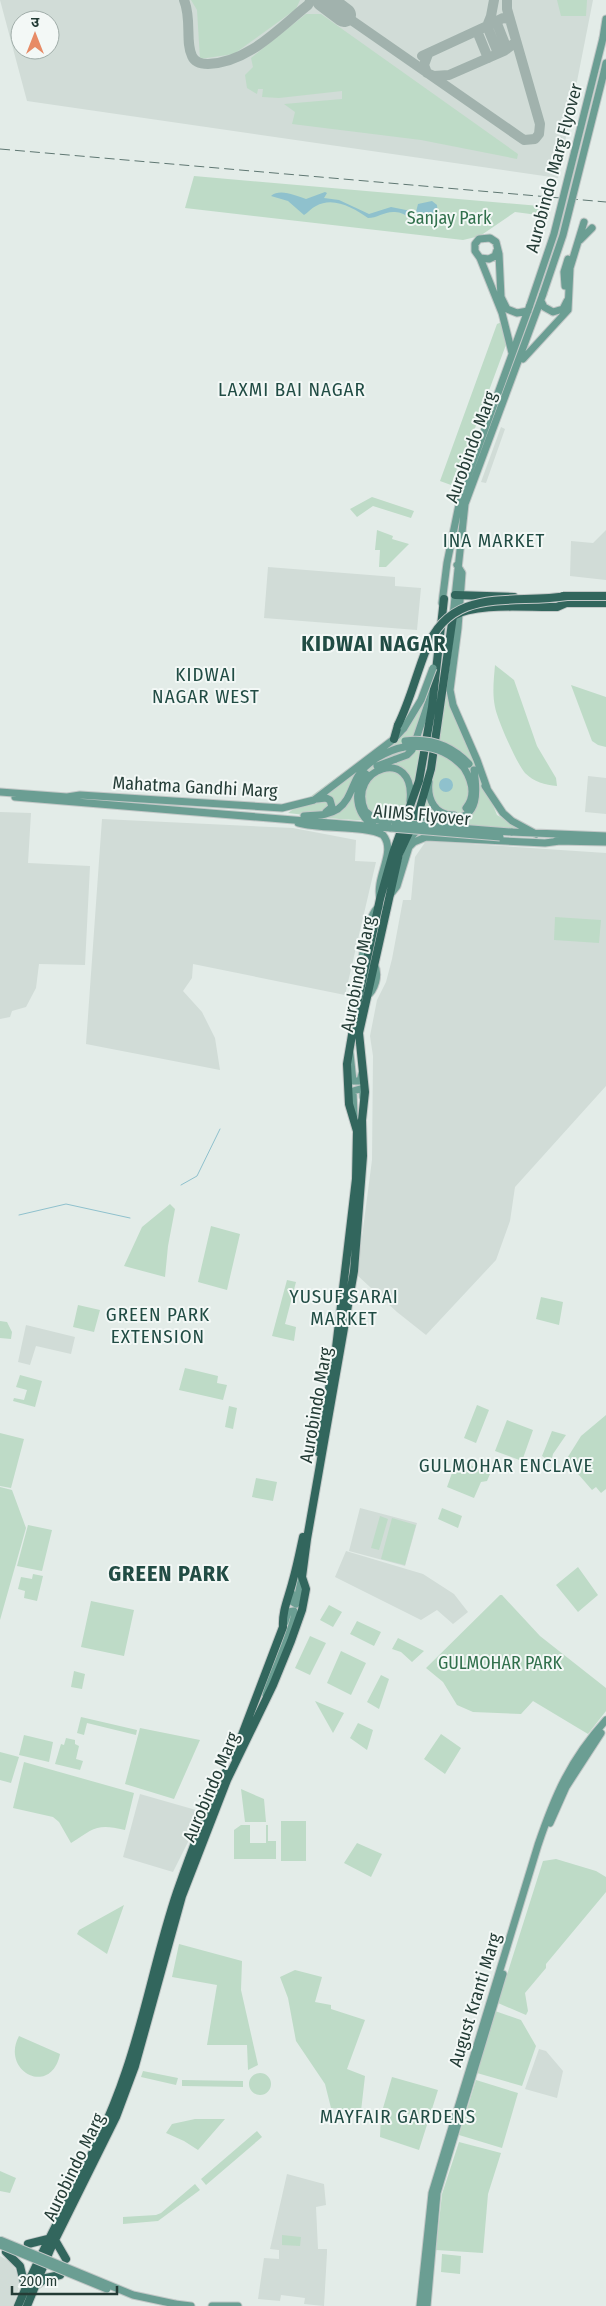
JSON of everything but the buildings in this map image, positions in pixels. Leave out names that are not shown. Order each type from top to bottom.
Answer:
[{"type":"highway","points":[[462,595],[606,596]]},
{"type":"highway","points":[[394,739],[401,727],[432,636],[450,615],[475,603],[545,600],[567,596]]},
{"type":"highway","name":"Aurobindo Marg","points":[[18,2306],[116,2117],[135,2066],[182,1897],[227,1780],[280,1667],[302,1610],[306,1589],[302,1577],[307,1539],[354,1268],[362,1190],[364,1156],[358,1118],[348,1089],[346,1064],[380,903],[393,853],[419,781],[434,684],[444,599]]},
{"type":"highway","points":[[460,613],[557,607],[566,603],[606,602]]},
{"type":"highway","name":"Aurobindo Marg","points":[[27,2306],[52,2240],[114,2105],[126,2071],[177,1893],[218,1789],[239,1743],[283,1627],[283,1618],[288,1595],[293,1584],[315,1470],[336,1348],[356,1179],[358,1118],[365,1092],[360,1033],[366,997],[399,854],[420,811],[431,769],[460,613]]},
{"type":"highway","points":[[354,1268],[358,1259],[367,1182],[367,1160],[364,1156]]},
{"type":"highway","points":[[362,1190],[367,1182]]},
{"type":"highway","points":[[28,2244],[52,2240],[66,2258]]},
{"type":"highway","points":[[6,2252],[16,2261],[22,2272],[24,2292]]},
{"type":"highway","points":[[35,2288],[46,2278],[60,2275]]},
{"type":"main road","name":"Aurobindo Marg Flyover","points":[[529,308],[554,234],[606,19]]},
{"type":"main road","name":"Aurobindo Marg Flyover","points":[[542,298],[563,235],[606,63]]},
{"type":"main road","points":[[518,365],[568,310],[570,268],[582,222],[564,272],[567,299],[565,306],[556,312],[550,311],[544,307],[542,298]]},
{"type":"main road","points":[[578,243],[592,228]]},
{"type":"main road","points":[[512,353],[497,290],[498,249],[493,239],[483,237],[474,246],[475,253],[480,258],[497,290],[508,309],[516,313],[529,308]]},
{"type":"main road","points":[[480,258],[490,259],[495,256],[498,249]]},
{"type":"main road","name":"Aurobindo Marg","points":[[460,613],[462,595],[457,565],[465,504],[542,298]]},
{"type":"main road","name":"Aurobindo Marg","points":[[444,599],[447,563],[461,495],[486,419],[529,308]]},
{"type":"main road","points":[[401,727],[421,700],[432,668],[441,606],[444,599]]},
{"type":"main road","points":[[452,651],[450,690],[452,701],[487,788],[503,813],[512,821],[536,834]]},
{"type":"main road","points":[[434,684],[412,750],[407,756],[374,767],[364,776],[359,787],[357,800],[361,812],[368,822],[388,822],[605,840]]},
{"type":"main road","name":"Mahatma Gandhi Marg","points":[[0,792],[67,797],[80,795],[282,808],[314,800],[394,739]]},
{"type":"main road","points":[[381,749],[405,744]]},
{"type":"main road","points":[[281,818],[321,815],[336,810],[344,803],[364,768],[390,751],[405,744]]},
{"type":"main road","name":"AIIMS Flyover","points":[[405,744],[440,750],[469,767],[487,788]]},
{"type":"main road","points":[[431,769],[428,788],[430,800],[438,811],[451,815],[463,811],[471,800],[469,767]]},
{"type":"main road","points":[[399,854],[408,840],[427,820],[457,818],[472,809],[477,793],[469,767]]},
{"type":"main road","points":[[375,823],[364,808],[363,791],[371,776],[385,768],[398,769],[407,778],[410,794],[408,812]]},
{"type":"main road","name":"Mahatma Gandhi Marg","points":[[0,796],[281,818]]},
{"type":"main road","points":[[314,800],[326,798],[331,802],[331,809],[321,815]]},
{"type":"main road","points":[[281,818],[310,826],[371,831],[383,835],[388,849],[378,886],[380,903]]},
{"type":"main road","name":"AIIMS Flyover","points":[[281,818],[375,823],[500,837],[560,841]]},
{"type":"main road","points":[[390,895],[397,886],[409,847],[419,839],[426,837],[545,843],[605,840]]},
{"type":"main road","points":[[349,1051],[352,1078],[357,1082],[362,1078],[361,1053]]},
{"type":"main road","points":[[293,1584],[290,1600],[294,1604],[298,1601],[302,1577]]},
{"type":"main road","points":[[265,1698],[270,1680],[294,1623],[294,1611],[288,1612],[283,1627]]},
{"type":"main road","name":"August Kranti Marg","points":[[421,2305],[432,2192],[538,1845],[556,1793],[583,1748],[606,1720]]},
{"type":"main road","name":"August Kranti Marg","points":[[421,2305],[428,2294],[437,2193],[540,1852],[562,1794],[596,1738],[606,1727]]},
{"type":"main road","points":[[0,2240],[133,2295],[191,2306]]},
{"type":"main road","points":[[0,2245],[120,2294],[158,2306]]},
{"type":"main road","points":[[428,2294],[431,2306]]},
{"type":"main road","points":[[212,2306],[238,2306]]},
{"type":"shaded area","points":[[0,0],[593,0],[558,178],[27,101],[16,60],[60,60],[60,10],[10,10],[10,37]]},
{"type":"shaded area","points":[[501,427],[505,429],[486,483],[481,482]]},
{"type":"shaded area","points":[[606,530],[606,580],[570,576],[571,541],[593,543]]},
{"type":"shaded area","points":[[268,567],[395,577],[395,586],[421,588],[417,630],[264,618]]},
{"type":"shaded area","points":[[588,776],[606,778],[606,814],[585,812]]},
{"type":"shaded area","points":[[0,812],[31,813],[28,863],[90,866],[85,965],[39,964],[36,988],[26,1007],[12,1011],[10,1017],[0,1019]]},
{"type":"shaded area","points":[[102,819],[293,828],[356,840],[355,861],[376,862],[345,995],[193,964],[192,978],[183,991],[202,1012],[215,1038],[220,1070],[86,1044]]},
{"type":"shaded area","points":[[426,841],[606,853],[606,1086],[515,1187],[510,1221],[496,1260],[426,1335],[397,1312],[357,1275],[372,1160],[373,1056],[370,1036],[377,1000],[386,982],[392,959],[403,900],[411,900],[415,857]]},
{"type":"shaded area","points":[[26,1325],[75,1337],[71,1354],[36,1346],[30,1365],[18,1362]]},
{"type":"shaded area","points":[[360,1508],[417,1523],[405,1566],[349,1551]]},
{"type":"shaded area","points":[[346,1551],[423,1574],[454,1594],[468,1612],[453,1624],[437,1610],[421,1620],[335,1577]]},
{"type":"shaded area","points":[[140,1794],[203,1812],[173,1872],[123,1857]]},
{"type":"shaded area","points":[[539,2049],[546,2051],[563,2071],[557,2098],[525,2089]]},
{"type":"shaded area","points":[[287,2174],[324,2184],[326,2205],[316,2207],[318,2249],[327,2249],[324,2306],[304,2304],[305,2298],[281,2295],[280,2301],[258,2299],[264,2258],[279,2259],[279,2250],[270,2249]]},
{"type":"shaded area","points":[[0,2256],[9,2261],[19,2279],[19,2287],[13,2306],[0,2306]]},
{"type":"green space","points":[[191,0],[300,0],[296,9],[234,54],[200,59],[197,10]]},
{"type":"green space","points":[[557,0],[587,0],[586,16],[561,16]]},
{"type":"green space","points":[[306,14],[321,14],[518,154],[517,159],[421,140],[292,124],[295,112],[284,104],[342,99],[342,91],[279,98],[262,97],[263,89],[258,89],[257,94],[247,88],[245,75],[253,67],[251,58]]},
{"type":"green space","name":"Sanjay Park","points":[[194,176],[540,206],[538,215],[515,212],[480,236],[463,240],[185,208]]},
{"type":"green space","points":[[502,322],[507,342],[461,466],[458,466],[451,485],[440,481],[497,324]]},
{"type":"green space","points":[[372,497],[414,511],[411,518],[373,506],[357,517],[350,509]]},
{"type":"green space","points":[[377,530],[393,536],[392,539],[409,544],[386,567],[379,567],[380,550],[375,550]]},
{"type":"green space","points":[[495,665],[514,680],[537,746],[556,778],[557,786],[544,784],[532,779],[525,773],[517,761],[503,731],[495,707],[493,691]]},
{"type":"green space","points":[[442,679],[497,815],[525,830],[339,819],[288,813],[397,733]]},
{"type":"green space","points":[[571,685],[606,697],[606,747],[592,741]]},
{"type":"green space","points":[[555,917],[601,920],[599,943],[554,940]]},
{"type":"green space","points":[[170,1204],[175,1209],[168,1246],[165,1277],[124,1266],[142,1227]]},
{"type":"green space","points":[[211,1226],[240,1234],[227,1290],[198,1282]]},
{"type":"green space","points":[[287,1280],[296,1282],[285,1324],[296,1327],[294,1341],[272,1336]]},
{"type":"green space","points":[[541,1297],[563,1302],[559,1325],[536,1319]]},
{"type":"green space","points":[[78,1305],[100,1310],[94,1332],[73,1327]]},
{"type":"green space","points":[[0,1321],[7,1322],[12,1332],[11,1339],[0,1338]]},
{"type":"green space","points":[[185,1368],[218,1376],[217,1383],[227,1385],[223,1400],[179,1390]]},
{"type":"green space","points":[[20,1375],[42,1381],[35,1407],[13,1401],[14,1398],[24,1400],[27,1390],[16,1387]]},
{"type":"green space","points":[[477,1405],[489,1410],[476,1443],[464,1438]]},
{"type":"green space","points":[[229,1406],[237,1408],[233,1429],[225,1427]]},
{"type":"green space","points":[[606,1415],[606,1489],[601,1493],[596,1487],[592,1490],[566,1460],[581,1436]]},
{"type":"green space","points":[[507,1420],[533,1430],[522,1461],[495,1451]]},
{"type":"green space","points":[[552,1431],[566,1435],[553,1454],[551,1462],[542,1456]]},
{"type":"green space","points":[[0,1433],[24,1439],[11,1488],[0,1486]]},
{"type":"green space","points":[[457,1459],[490,1474],[487,1481],[481,1482],[474,1498],[447,1487]]},
{"type":"green space","points":[[256,1478],[277,1482],[273,1501],[252,1497]]},
{"type":"green space","points":[[0,1487],[12,1490],[26,1528],[0,1620]]},
{"type":"green space","points":[[442,1508],[462,1516],[458,1528],[438,1519]]},
{"type":"green space","points":[[380,1516],[388,1519],[379,1550],[371,1548]]},
{"type":"green space","points":[[392,1518],[416,1525],[405,1565],[381,1559]]},
{"type":"green space","points":[[28,1525],[52,1530],[42,1571],[17,1566]]},
{"type":"green space","points":[[578,1567],[598,1595],[578,1612],[556,1585]]},
{"type":"green space","points":[[33,1574],[43,1576],[37,1601],[24,1598],[25,1591],[18,1589],[21,1577],[32,1579]]},
{"type":"green space","name":"GULMOHAR PARK","points":[[500,1595],[540,1636],[606,1688],[606,1711],[588,1734],[533,1701],[521,1714],[473,1712],[457,1705],[443,1682],[426,1668]]},
{"type":"green space","points":[[91,1601],[134,1610],[124,1656],[81,1647]]},
{"type":"green space","points":[[329,1605],[342,1612],[333,1627],[320,1620]]},
{"type":"green space","points":[[357,1621],[381,1632],[374,1646],[350,1634]]},
{"type":"green space","points":[[310,1636],[326,1643],[310,1675],[295,1668]]},
{"type":"green space","points":[[398,1638],[424,1651],[412,1662],[401,1652],[392,1649]]},
{"type":"green space","points":[[341,1651],[366,1663],[351,1695],[327,1683]]},
{"type":"green space","points":[[74,1671],[85,1674],[82,1689],[71,1687]]},
{"type":"green space","points":[[381,1675],[389,1679],[379,1709],[367,1702]]},
{"type":"green space","points":[[315,1701],[344,1713],[333,1733]]},
{"type":"green space","points":[[81,1717],[137,1730],[136,1735],[87,1723],[84,1735],[77,1733]]},
{"type":"green space","points":[[358,1723],[373,1730],[367,1750],[350,1738]]},
{"type":"green space","points":[[140,1728],[200,1740],[174,1799],[125,1784]]},
{"type":"green space","points":[[441,1734],[461,1748],[445,1774],[424,1759]]},
{"type":"green space","points":[[24,1735],[53,1742],[49,1762],[19,1755]]},
{"type":"green space","points":[[66,1738],[75,1740],[75,1744],[79,1746],[76,1759],[83,1761],[80,1770],[55,1764],[61,1744],[64,1745]]},
{"type":"green space","points":[[0,1752],[19,1757],[11,1783],[0,1780]]},
{"type":"green space","points":[[24,1762],[134,1793],[125,1830],[108,1827],[96,1828],[71,1843],[59,1822],[53,1817],[13,1808]]},
{"type":"green space","points":[[241,1789],[264,1799],[266,1822],[245,1822]]},
{"type":"green space","points":[[281,1821],[306,1821],[306,1861],[281,1861]]},
{"type":"green space","points":[[241,1825],[250,1825],[250,1843],[266,1843],[266,1825],[268,1825],[268,1841],[276,1841],[276,1859],[234,1859],[234,1830]]},
{"type":"green space","points":[[357,1843],[382,1854],[371,1877],[344,1863]]},
{"type":"green space","points":[[556,1859],[596,1871],[606,1877],[606,1892],[546,1964],[546,1968],[525,1993],[528,2011],[526,2015],[498,2003],[543,1861]]},
{"type":"green space","points":[[124,1905],[107,1954],[77,1934],[79,1930]]},
{"type":"green space","points":[[179,1944],[242,1961],[241,1990],[258,2065],[248,2070],[247,2045],[207,2045],[217,1985],[172,1977]]},
{"type":"green space","points":[[295,1970],[322,1977],[315,2002],[331,2005],[331,2009],[365,2020],[347,2069],[365,2076],[361,2111],[331,2108],[325,2084],[296,2041],[288,1998],[280,1977]]},
{"type":"green space","points":[[495,2011],[521,2020],[536,2046],[522,2086],[477,2073]]},
{"type":"green space","points":[[19,2036],[60,2054],[55,2067],[47,2075],[38,2077],[29,2075],[21,2069],[16,2060],[15,2049]]},
{"type":"green space","points":[[143,2071],[178,2078],[176,2085],[141,2077]]},
{"type":"green space","points":[[260,2073],[268,2076],[271,2084],[268,2092],[260,2095],[252,2092],[249,2084],[252,2076]]},
{"type":"green space","points":[[392,2077],[438,2090],[419,2150],[380,2137],[381,2115]]},
{"type":"green space","points":[[182,2080],[243,2081],[243,2087],[182,2086]]},
{"type":"green space","points":[[476,2080],[518,2093],[502,2148],[459,2135]]},
{"type":"green space","points":[[195,2119],[225,2119],[198,2150],[166,2133],[172,2124]]},
{"type":"green space","points":[[257,2131],[262,2137],[206,2185],[201,2179]]},
{"type":"green space","points":[[459,2142],[501,2153],[488,2194],[483,2253],[436,2250],[442,2194]]},
{"type":"green space","points":[[0,2171],[16,2178],[10,2193],[0,2191]]},
{"type":"green space","points":[[195,2184],[200,2190],[158,2221],[123,2224],[123,2217],[161,2213]]},
{"type":"green space","points":[[282,2235],[301,2237],[300,2246],[282,2245]]},
{"type":"green space","points":[[442,2254],[461,2256],[460,2274],[441,2272]]},
{"type":"water","points":[[325,192],[327,193],[324,198],[339,200],[369,214],[391,207],[416,212],[418,204],[432,201],[437,205],[438,217],[433,223],[428,225],[423,225],[401,213],[395,212],[368,218],[343,204],[329,202],[314,207],[304,215],[288,201],[271,196],[283,193],[306,199]]},
{"type":"water","points":[[443,778],[449,778],[453,785],[449,792],[443,792],[439,788],[439,782]]},
{"type":"waterway","points":[[181,1185],[197,1176],[220,1129]]},
{"type":"waterway","points":[[19,1215],[66,1204],[130,1218]]},
{"type":"taxiway","points":[[184,0],[188,15],[189,44],[192,56],[197,62],[208,64],[236,58],[250,51],[274,34],[308,5],[311,0]]},
{"type":"taxiway","points":[[422,56],[487,26],[494,0]]},
{"type":"taxiway","points":[[344,15],[524,140],[535,139],[539,134],[540,124],[507,9],[507,0]]},
{"type":"taxiway","points":[[498,53],[487,26],[503,18],[510,19]]},
{"type":"taxiway","points":[[496,21],[507,49]]},
{"type":"taxiway","points":[[477,31],[488,58]]},
{"type":"taxiway","points":[[428,54],[424,65],[427,73],[434,76],[449,75],[504,51],[516,42]]},
{"type":"runway","points":[[324,0],[344,15]]},
{"type":"railway","points":[[0,149],[606,202]]},
{"type":"district","name":"LAXMI BAI NAGAR","points":[[292,389]]},
{"type":"district","name":"INA MARKET","points":[[494,540]]},
{"type":"district","name":"KIDWAI NAGAR","points":[[374,643]]},
{"type":"district","name":"KIDWAI NAGAR WEST","points":[[206,685]]},
{"type":"district","name":"YUSUF SARAI MARKET","points":[[344,1307]]},
{"type":"district","name":"GREEN PARK EXTENSION","points":[[158,1325]]},
{"type":"district","name":"GULMOHAR ENCLAVE","points":[[506,1465]]},
{"type":"district","name":"GREEN PARK","points":[[169,1573]]},
{"type":"district","name":"MAYFAIR GARDENS","points":[[398,2116]]}]
